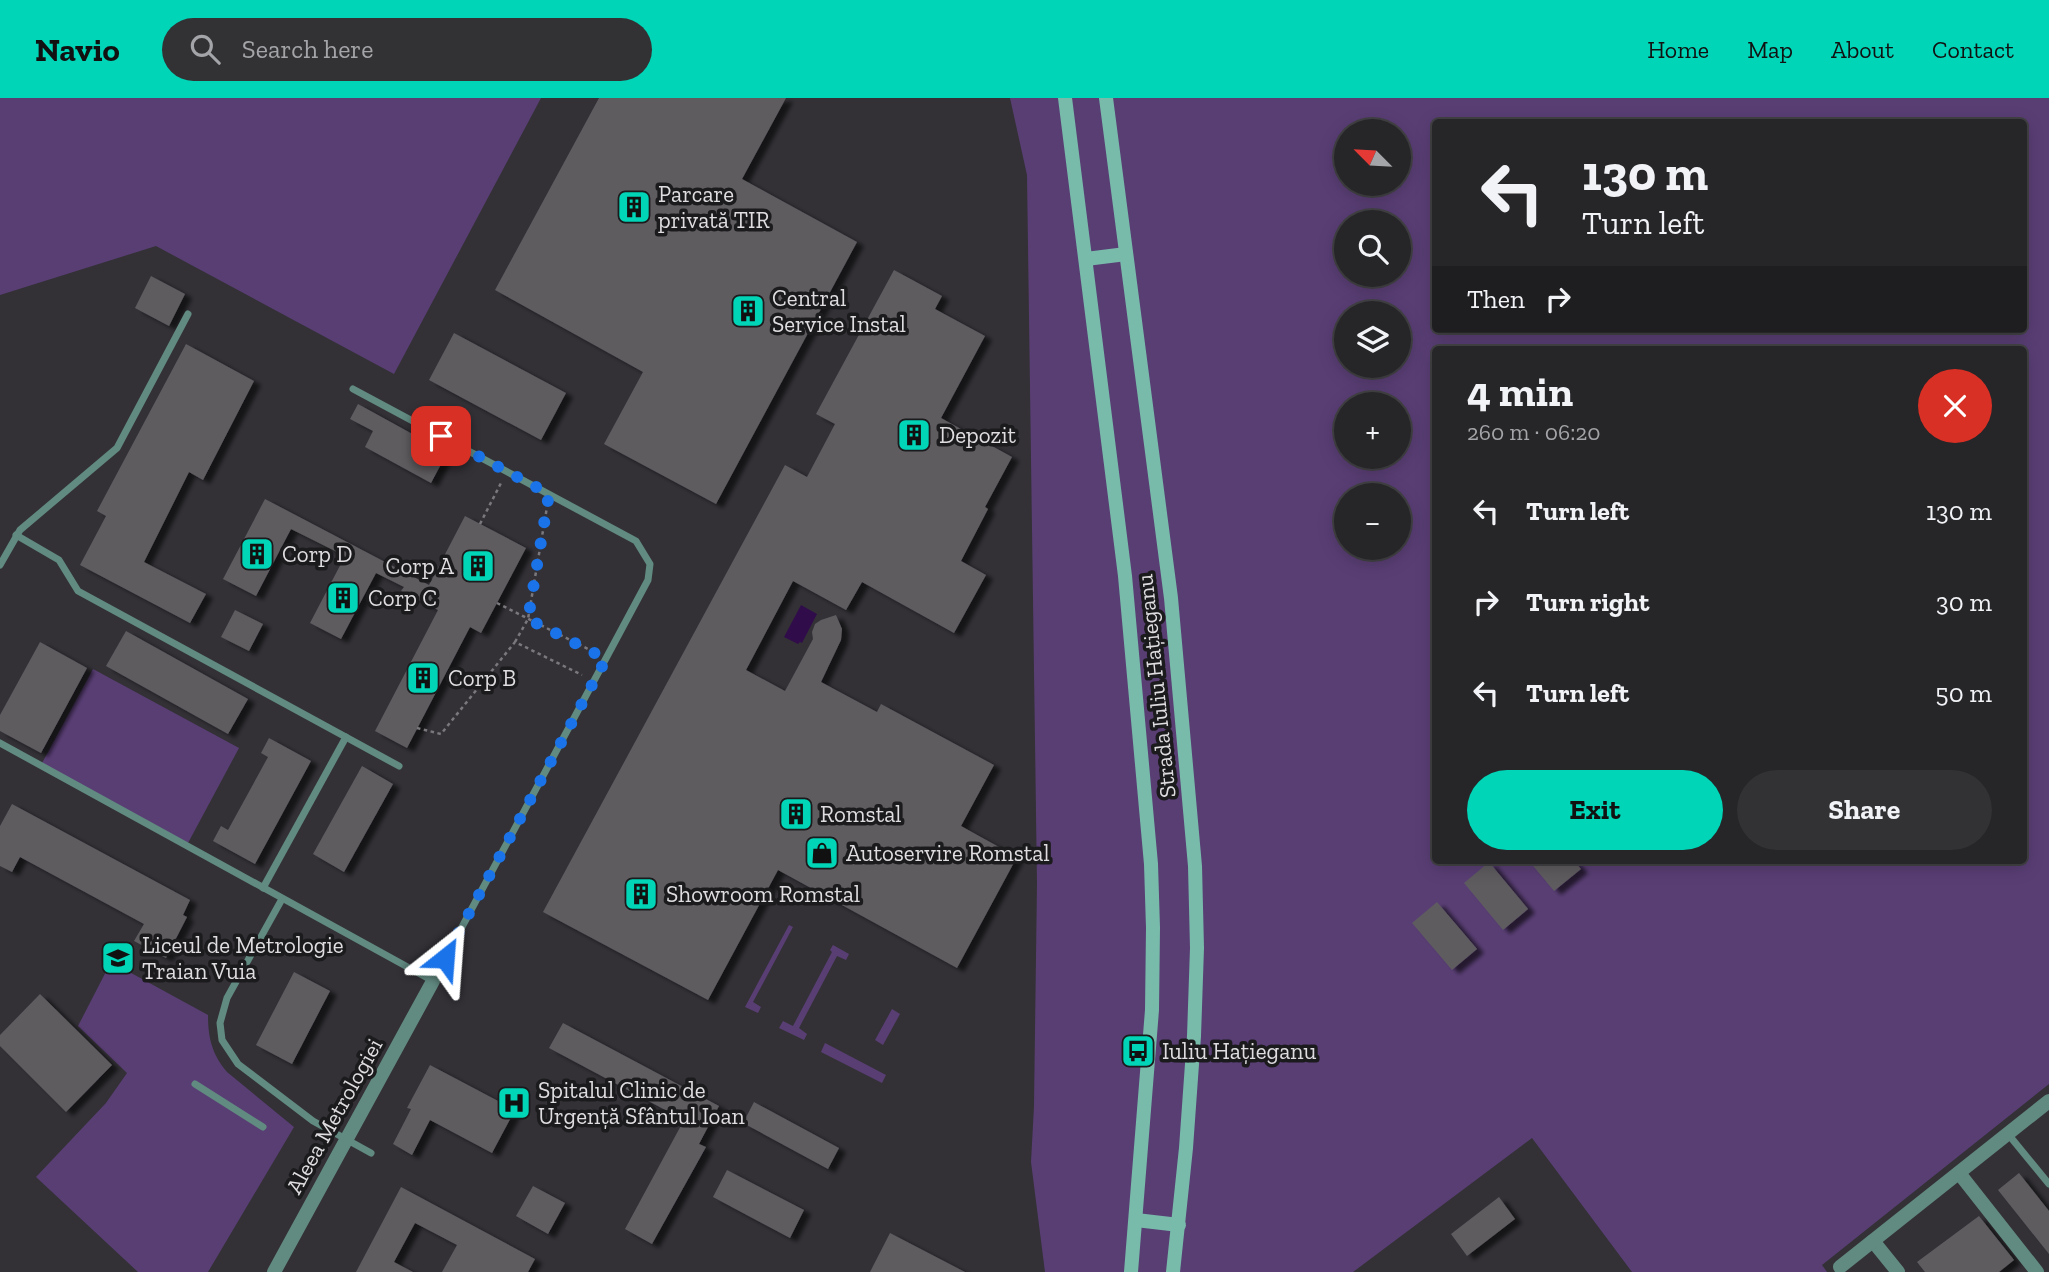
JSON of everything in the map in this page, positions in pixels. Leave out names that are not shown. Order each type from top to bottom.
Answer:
[{"type":"main road","name":"Strada Iuliu Hațieganu","points":[[1065,98],[1132,644],[1151,864],[1152,1010],[1131,1272]]},
{"type":"main road","name":"Strada Iuliu Hațieganu","points":[[1106,98],[1170,585],[1195,866],[1196,979],[1179,1225],[1173,1272]]},
{"type":"main road","points":[[1086,259],[1126,254]]},
{"type":"main road","points":[[1136,1220],[1179,1225]]},
{"type":"street","name":"Aleea Metrologiei","points":[[275,1272],[433,981]]},
{"type":"street","points":[[1840,1267],[2049,1101]]},
{"type":"street","points":[[1959,1173],[2036,1272]]},
{"type":"street","points":[[1873,1241],[1898,1272]]},
{"type":"lane","points":[[0,565],[16,535],[26,524],[117,448],[188,314]]},
{"type":"lane","points":[[0,743],[433,981],[648,580],[650,564],[636,541],[353,389]]},
{"type":"lane","points":[[16,535],[59,560],[78,591],[399,765]]},
{"type":"lane","points":[[263,888],[346,737]]},
{"type":"lane","points":[[282,899],[227,998],[220,1023],[222,1040],[238,1064],[313,1121],[371,1153]]},
{"type":"lane","points":[[195,1084],[263,1127]]},
{"type":"lane","points":[[2008,1134],[2049,1184]]},
{"type":"path","points":[[480,524],[507,472]]},
{"type":"path","points":[[417,728],[441,734],[516,642],[528,619],[549,494]]},
{"type":"path","points":[[498,603],[606,659]]},
{"type":"path","points":[[516,642],[594,681]]},
{"type":"shaded area","points":[[0,98],[541,98],[394,374],[156,246],[0,295]]},
{"type":"shaded area","points":[[1010,98],[2049,98],[2049,1084],[1822,1265],[1827,1272],[1632,1272],[1532,1138],[1353,1272],[1045,1272],[1031,1162],[1037,883],[1027,175]]},
{"type":"shaded area","points":[[801,605],[817,614],[802,643],[798,644],[784,637]]},
{"type":"shaded area","points":[[93,669],[239,748],[188,843],[42,763]]},
{"type":"shaded area","points":[[789,925],[793,927],[753,1002],[761,1007],[758,1013],[745,1007]]},
{"type":"shaded area","points":[[833,945],[849,954],[846,960],[837,956],[799,1028],[807,1034],[804,1040],[779,1028],[783,1021],[793,1026],[832,952],[830,950]]},
{"type":"shaded area","points":[[111,962],[208,1015],[212,1045],[227,1072],[294,1127],[208,1272],[138,1272],[36,1177],[106,1103],[127,1073],[78,1026]]},
{"type":"shaded area","points":[[892,1009],[900,1014],[883,1045],[875,1040]]},
{"type":"shaded area","points":[[825,1043],[886,1075],[882,1083],[821,1052]]},
{"type":"building","points":[[599,98],[786,98],[742,179],[857,242],[716,504],[604,444],[643,372],[495,290]]},
{"type":"building","points":[[894,270],[942,296],[935,309],[985,336],[941,418],[1012,457],[985,507],[988,509],[961,561],[986,575],[954,633],[862,582],[846,610],[793,581],[746,670],[785,691],[813,639],[815,624],[836,615],[842,629],[841,640],[821,682],[877,712],[881,704],[994,765],[961,826],[1017,857],[957,968],[778,870],[708,1000],[543,912],[785,465],[807,477],[835,424],[816,414]]},
{"type":"building","points":[[151,276],[185,294],[169,326],[135,308]]},
{"type":"building","points":[[454,333],[566,393],[541,440],[429,380]]},
{"type":"building","points":[[186,344],[254,381],[203,480],[189,472],[144,562],[206,594],[190,623],[80,565],[106,516],[97,511]]},
{"type":"building","points":[[358,404],[447,453],[431,483],[365,447],[373,431],[350,419]]},
{"type":"building","points":[[265,499],[429,585],[465,516],[526,548],[481,633],[470,627],[407,748],[375,731],[438,610],[401,591],[404,587],[376,573],[341,639],[310,623],[345,556],[291,529],[256,596],[223,579]]},
{"type":"building","points":[[235,610],[263,624],[249,651],[221,637]]},
{"type":"building","points":[[126,631],[248,699],[228,734],[106,666]]},
{"type":"building","points":[[40,642],[87,668],[41,753],[0,731],[0,715]]},
{"type":"building","points":[[269,738],[311,761],[255,864],[213,841],[221,826],[228,830],[268,757],[261,753]]},
{"type":"building","points":[[362,766],[393,784],[344,872],[313,854]]},
{"type":"building","points":[[12,804],[190,900],[183,915],[187,917],[166,958],[134,941],[144,924],[20,857],[12,872],[0,866],[0,826]]},
{"type":"building","points":[[1487,864],[1491,864],[1528,909],[1503,930],[1464,883]]},
{"type":"building","points":[[1532,864],[1577,864],[1581,869],[1554,891]]},
{"type":"building","points":[[1437,902],[1477,949],[1452,970],[1412,923]]},
{"type":"building","points":[[294,972],[330,991],[292,1064],[256,1045]]},
{"type":"building","points":[[40,994],[112,1065],[66,1112],[0,1046],[0,1035]]},
{"type":"building","points":[[563,1023],[719,1106],[699,1144],[706,1147],[652,1244],[625,1229],[684,1120],[549,1048]]},
{"type":"building","points":[[430,1065],[515,1110],[492,1153],[430,1120],[412,1155],[393,1144],[411,1109],[407,1108]]},
{"type":"building","points":[[754,1102],[839,1148],[828,1169],[743,1123]]},
{"type":"building","points":[[727,1170],[804,1210],[790,1238],[713,1197]]},
{"type":"building","points":[[2019,1173],[2049,1211],[2049,1254],[1998,1190]]},
{"type":"building","points":[[533,1186],[565,1203],[548,1234],[516,1216]]},
{"type":"building","points":[[401,1187],[535,1259],[528,1272],[442,1272],[457,1245],[415,1223],[394,1262],[413,1272],[356,1272]]},
{"type":"building","points":[[1499,1197],[1515,1219],[1467,1256],[1451,1234]]},
{"type":"building","points":[[1979,1216],[2014,1260],[1999,1272],[1925,1272],[1917,1262]]},
{"type":"building","points":[[890,1233],[965,1272],[870,1272]]},
{"type":"place","name":"Parcare privată TIR","points":[[634,207]]},
{"type":"place","name":"Central Service Instal","points":[[748,311]]},
{"type":"place","name":"Depozit","points":[[914,435]]},
{"type":"place","name":"Corp D","points":[[257,554]]},
{"type":"place","name":"Corp A","points":[[478,566]]},
{"type":"place","name":"Corp C","points":[[343,598]]},
{"type":"place","name":"Corp B","points":[[423,678]]},
{"type":"place","name":"Romstal","points":[[796,814]]},
{"type":"place","name":"Autoservire Romstal","points":[[822,853]]},
{"type":"place","name":"Showroom Romstal","points":[[641,894]]},
{"type":"place","name":"Liceul de Metrologie Traian Vuia","points":[[118,958]]},
{"type":"place","name":"Iuliu Hațieganu","points":[[1138,1051]]},
{"type":"place","name":"Spitalul Clinic de Urgență Sfântul Ioan","points":[[514,1103]]},
{"type":"route","points":[[441,436],[549,494],[528,619],[606,659],[445,958]]}]
